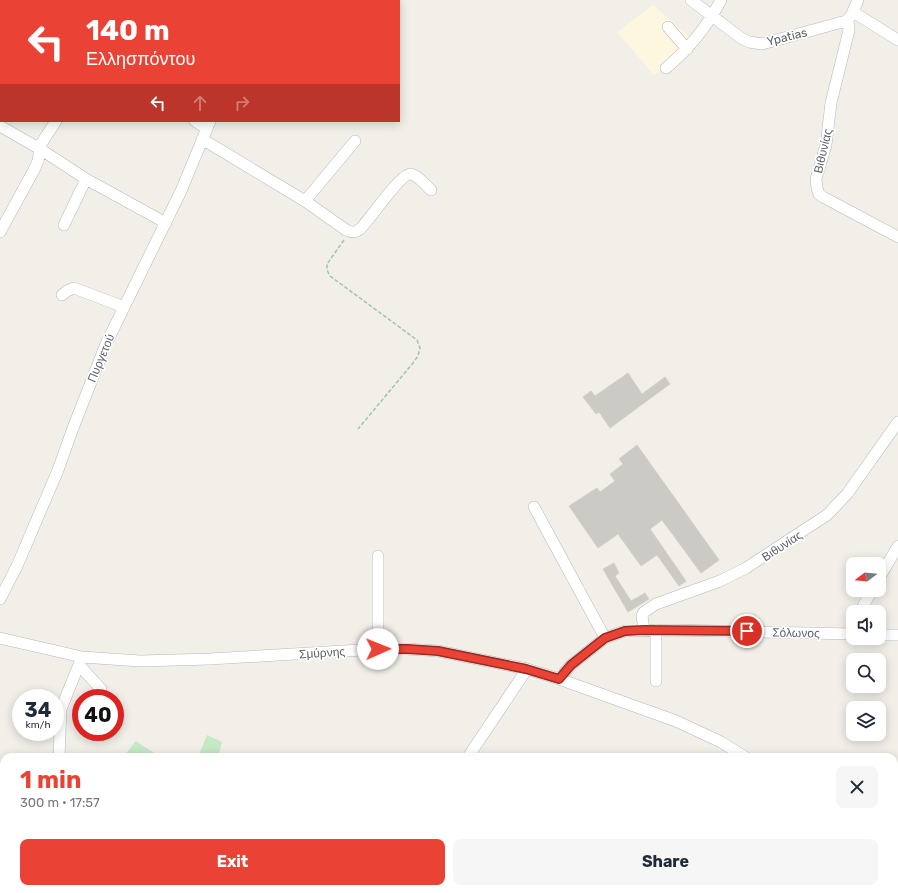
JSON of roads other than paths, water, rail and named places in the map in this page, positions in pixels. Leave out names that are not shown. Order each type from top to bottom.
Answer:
[{"type":"street","name":"Ypatias","points":[[692,0],[741,38],[749,42],[762,44],[834,25],[851,16]]},
{"type":"street","points":[[666,68],[687,49],[712,16],[721,0]]},
{"type":"street","points":[[858,0],[851,16],[898,40]]},
{"type":"street","name":"Βιθυνίας","points":[[851,16],[832,103],[826,145],[816,179],[817,188],[819,194],[898,237]]},
{"type":"street","points":[[668,27],[687,49]]},
{"type":"street","points":[[0,232],[35,168],[44,139],[55,122]]},
{"type":"street","points":[[196,122],[349,231],[356,232],[361,228],[406,176],[410,174],[415,176],[431,190]]},
{"type":"street","points":[[0,126],[40,149],[86,179],[166,223]]},
{"type":"street","name":"Πυργετού","points":[[0,599],[17,566],[58,470],[91,379],[106,344],[181,191],[206,130]]},
{"type":"street","points":[[305,201],[355,141]]},
{"type":"street","points":[[64,225],[86,179]]},
{"type":"street","points":[[62,295],[74,288],[124,307]]},
{"type":"street","name":"Βιθυνίας","points":[[644,630],[642,619],[643,614],[652,607],[742,571],[827,515],[847,494],[898,422]]},
{"type":"street","points":[[534,507],[605,638]]},
{"type":"street","points":[[886,566],[898,546]]},
{"type":"street","points":[[378,556],[378,649]]},
{"type":"street","points":[[656,630],[656,681]]},
{"type":"street","name":"Σόλωνος","points":[[559,679],[571,665],[605,638],[625,631],[846,631]]},
{"type":"street","points":[[886,634],[898,635]]},
{"type":"street","name":"Σμύρνης","points":[[0,638],[80,661],[168,661],[314,654],[378,649],[438,651],[526,669],[559,679],[662,715],[717,740],[738,753]]},
{"type":"street","points":[[80,661],[101,689]]},
{"type":"street","points":[[59,753],[61,709],[80,661]]},
{"type":"street","points":[[471,753],[526,669]]}]
